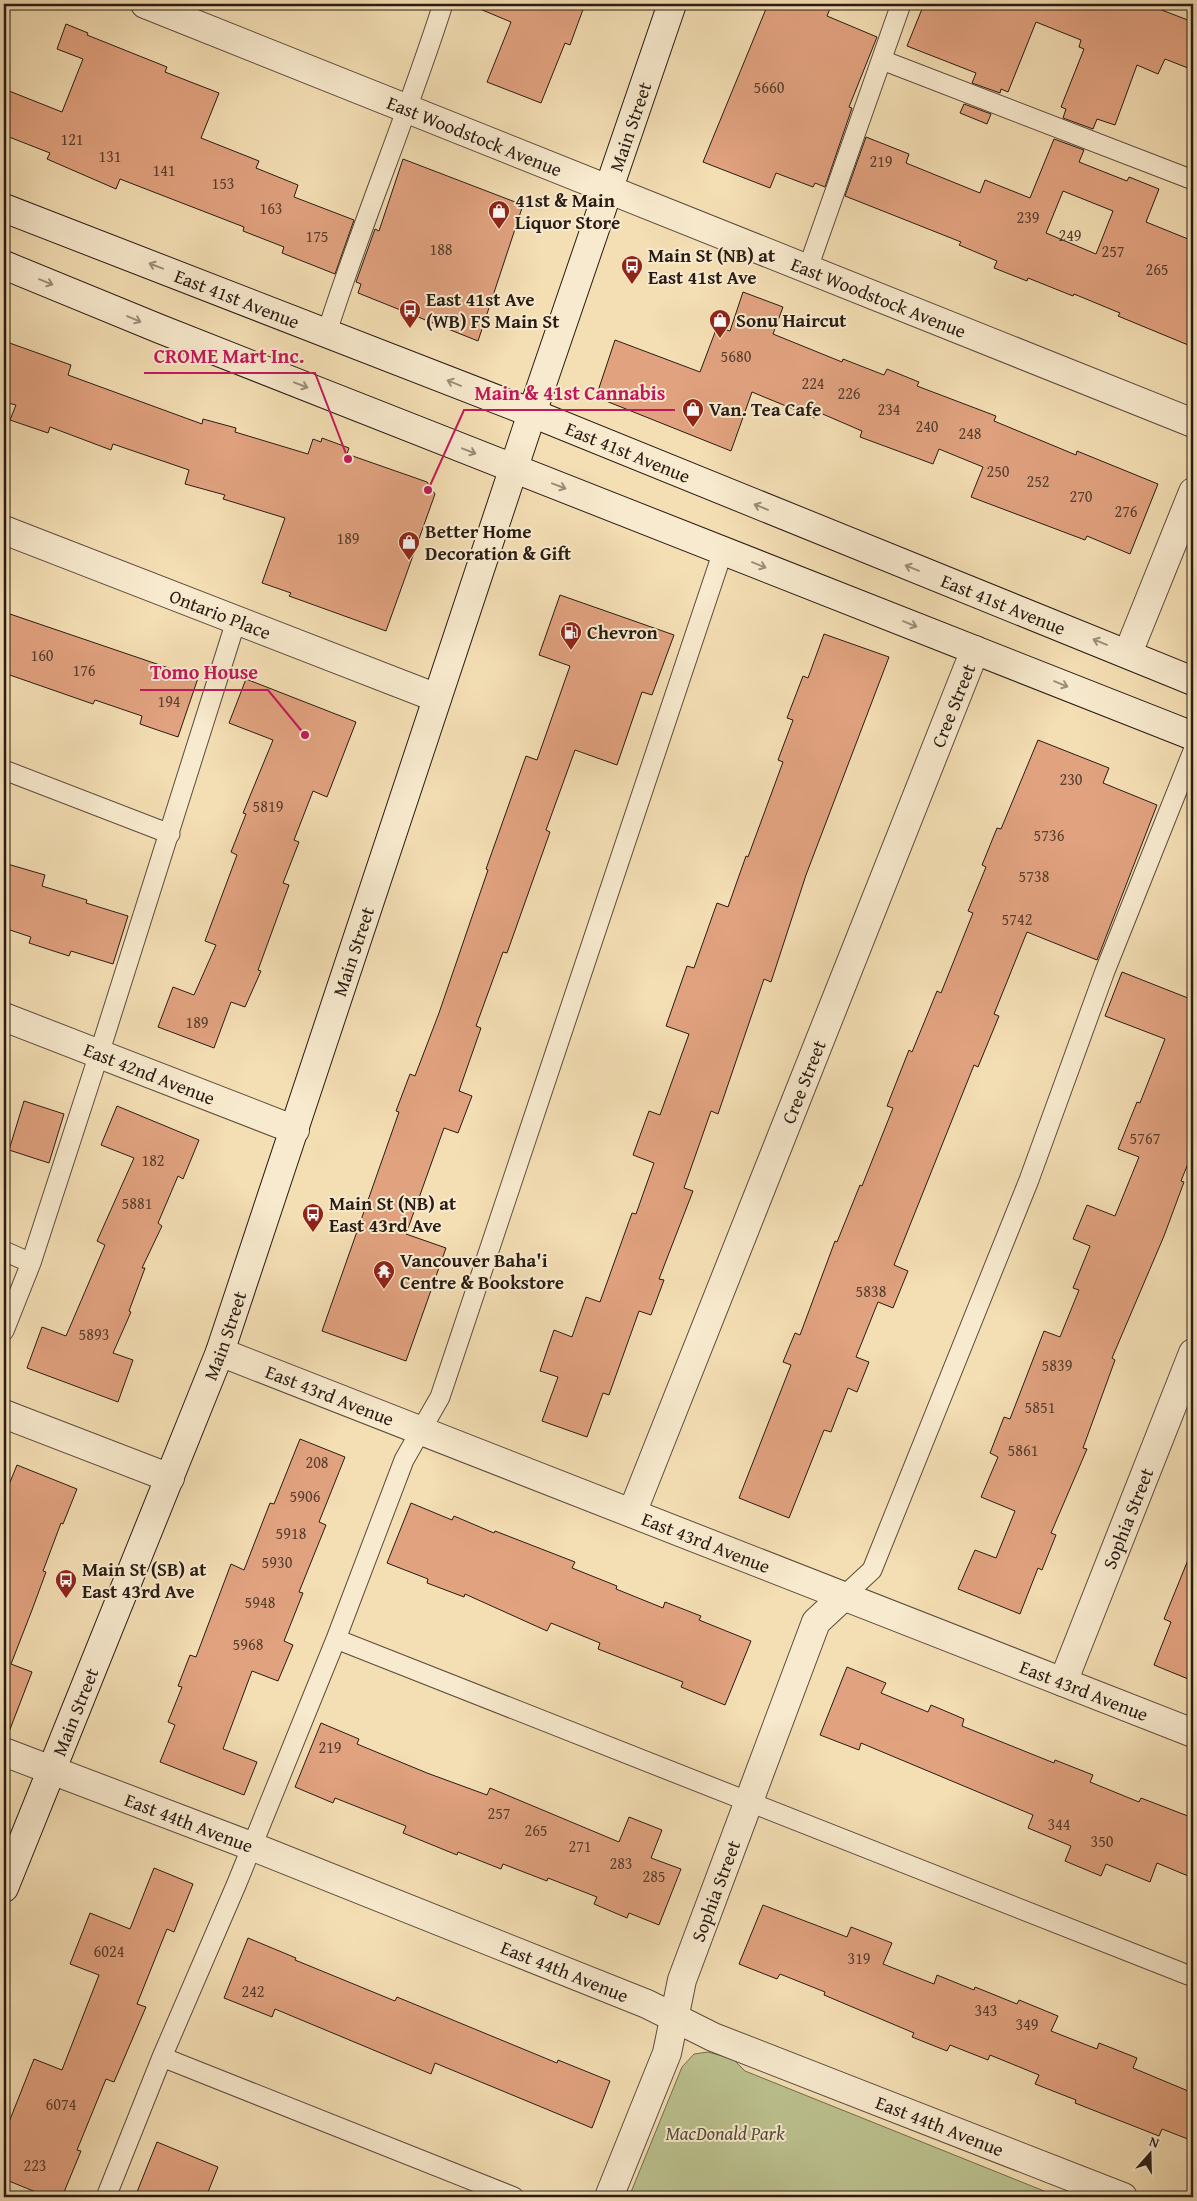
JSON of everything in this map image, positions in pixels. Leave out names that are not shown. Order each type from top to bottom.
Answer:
[{"type":"street","name":"East Woodstock Avenue","points":[[146,4],[405,110],[808,268],[1193,423]]},
{"type":"street","name":"Main Street","points":[[4,1888],[220,1352],[513,468],[672,4]]},
{"type":"street","name":"East 41st Avenue","points":[[4,208],[532,413],[1128,653],[1193,681]]},
{"type":"street","points":[[4,265],[160,329],[1193,736]]},
{"type":"street","points":[[1128,653],[1193,492]]},
{"type":"street","name":"Ontario Place","points":[[4,530],[438,698]]},
{"type":"street","name":"Cree Street","points":[[632,1513],[975,650]]},
{"type":"street","name":"East 42nd Avenue","points":[[4,1017],[295,1130]]},
{"type":"street","name":"East 43rd Avenue","points":[[220,1352],[1193,1733]]},
{"type":"street","name":"Sophia Street","points":[[1063,1682],[1193,1353]]},
{"type":"street","points":[[4,1414],[170,1478]]},
{"type":"street","name":"Sophia Street","points":[[609,2197],[667,2054],[682,1980],[750,1803],[816,1622],[844,1596]]},
{"type":"street","name":"East 44th Avenue","points":[[4,1752],[251,1846],[647,2004],[713,2037],[1123,2197]]},
{"type":"lane","points":[[327,332],[405,110],[421,73],[443,4]]},
{"type":"lane","points":[[808,268],[901,4]]},
{"type":"lane","points":[[882,60],[1193,180]]},
{"type":"lane","points":[[106,2197],[336,1638],[404,1460],[440,1397],[723,550]]},
{"type":"lane","points":[[4,1331],[31,1263],[170,834],[236,621]]},
{"type":"lane","points":[[844,1596],[872,1570],[1030,1180],[1105,971],[1193,751]]},
{"type":"lane","points":[[4,770],[170,834]]},
{"type":"lane","points":[[4,1251],[31,1263]]},
{"type":"lane","points":[[336,1638],[1193,1977]]},
{"type":"lane","points":[[162,2057],[514,2197]]},
{"type":"green space","name":"MacDonald Park","points":[[708,2052],[733,2059],[745,2071],[1059,2197],[629,2197],[682,2067],[694,2054]]},
{"type":"building","points":[[468,4],[585,4],[570,45],[565,43],[541,103],[487,82],[511,22]]},
{"type":"building","points":[[768,4],[832,4],[827,16],[877,37],[849,107],[852,108],[825,187],[815,183],[813,187],[776,173],[770,188],[703,162]]},
{"type":"building","points":[[924,4],[1146,4],[1193,22],[1193,70],[1165,59],[1158,74],[1137,65],[1115,125],[1097,119],[1093,129],[1063,118],[1066,109],[1061,107],[1084,49],[1079,47],[1081,40],[1036,22],[1008,92],[1001,89],[1000,93],[972,83],[976,73],[907,46]]},
{"type":"building","points":[[66,24],[88,33],[87,35],[167,67],[165,72],[219,93],[201,138],[259,161],[256,168],[298,185],[294,197],[354,220],[335,274],[282,253],[284,247],[243,231],[244,227],[120,179],[116,189],[47,159],[50,153],[4,135],[4,89],[62,112],[83,59],[57,49]]},
{"type":"building","points":[[964,104],[991,114],[987,124],[960,113]]},
{"type":"building","points":[[866,137],[909,154],[906,163],[980,193],[985,180],[1030,198],[1054,139],[1084,150],[1079,162],[1127,181],[1129,177],[1159,189],[1146,222],[1193,241],[1193,347],[1118,316],[1120,313],[1074,294],[1073,296],[1028,278],[1027,281],[994,268],[997,261],[959,245],[961,242],[845,196]],"holes":[[[1063,191],[1113,211],[1096,254],[1046,233]]]},
{"type":"building","points":[[403,159],[523,205],[478,341],[358,293],[361,284],[356,282],[375,229],[379,231]]},
{"type":"building","points":[[743,292],[783,307],[773,334],[842,362],[843,359],[884,375],[887,369],[919,382],[917,386],[996,416],[994,421],[1076,455],[1077,451],[1158,484],[1130,554],[1087,536],[1085,540],[971,497],[983,467],[939,449],[933,464],[860,437],[862,431],[818,412],[815,418],[752,392],[731,451],[596,397],[615,340],[700,372],[717,327],[730,331]]},
{"type":"building","points":[[4,341],[71,365],[68,375],[202,424],[203,419],[236,428],[235,432],[308,454],[313,439],[321,442],[322,438],[349,448],[347,454],[427,482],[435,494],[386,631],[289,596],[291,593],[262,583],[285,518],[223,499],[225,495],[185,484],[189,470],[113,444],[111,450],[50,427],[48,433],[10,420],[16,405],[4,402]]},
{"type":"building","points":[[560,595],[674,635],[652,695],[642,692],[617,765],[575,750],[546,830],[550,832],[507,953],[503,952],[476,1026],[481,1028],[459,1091],[472,1096],[458,1133],[444,1128],[406,1234],[446,1248],[406,1361],[322,1331],[399,1112],[396,1111],[410,1074],[415,1076],[439,1013],[488,870],[486,869],[526,756],[537,760],[570,666],[539,655]]},
{"type":"building","points":[[4,612],[198,678],[178,737],[140,724],[142,716],[95,700],[93,704],[4,673]]},
{"type":"building","points":[[824,634],[889,657],[806,875],[771,982],[764,979],[718,1114],[711,1111],[684,1188],[693,1191],[659,1279],[664,1280],[651,1315],[639,1311],[609,1395],[603,1393],[587,1437],[542,1421],[558,1377],[540,1371],[554,1330],[572,1337],[586,1297],[600,1302],[632,1213],[636,1214],[654,1163],[633,1155],[649,1111],[660,1115],[689,1034],[666,1026],[687,966],[694,968],[717,903],[728,907],[783,762],[778,760],[793,720],[787,718],[803,676],[808,678]]},
{"type":"building","points":[[246,679],[356,722],[327,797],[313,791],[294,840],[299,842],[283,883],[289,885],[258,970],[261,971],[245,1007],[231,1002],[214,1048],[158,1027],[173,987],[194,995],[216,945],[205,941],[237,855],[231,852],[246,814],[243,813],[273,740],[229,723]]},
{"type":"building","points":[[1038,740],[1109,768],[1103,783],[1157,805],[1097,960],[1027,932],[994,1014],[999,1016],[978,1067],[974,1065],[894,1265],[908,1271],[893,1308],[878,1302],[856,1357],[869,1362],[857,1392],[848,1388],[831,1432],[824,1430],[789,1518],[739,1498],[791,1365],[783,1362],[795,1333],[800,1335],[835,1241],[837,1242],[860,1185],[862,1186],[893,1108],[887,1106],[909,1050],[912,1052],[937,991],[941,993],[973,913],[968,911],[986,867],[982,865],[997,828],[1001,829]]},
{"type":"building","points":[[4,863],[45,875],[42,886],[87,900],[86,903],[128,916],[113,964],[71,951],[69,956],[29,943],[31,937],[4,928]]},
{"type":"building","points":[[1122,972],[1193,1000],[1193,1151],[1181,1181],[1184,1182],[1164,1236],[1112,1358],[1115,1360],[1083,1448],[1087,1449],[1051,1533],[1056,1535],[1042,1570],[1038,1568],[1020,1614],[958,1589],[975,1550],[996,1558],[1015,1511],[981,1497],[998,1457],[990,1453],[1004,1417],[1010,1419],[1044,1331],[1060,1337],[1079,1290],[1073,1288],[1090,1246],[1073,1239],[1087,1205],[1115,1216],[1139,1157],[1118,1149],[1137,1102],[1140,1103],[1165,1039],[1105,1016]]},
{"type":"building","points":[[24,1101],[64,1114],[49,1163],[9,1150]]},
{"type":"building","points":[[117,1106],[199,1140],[183,1179],[178,1176],[158,1223],[162,1226],[142,1268],[145,1268],[129,1311],[131,1312],[113,1353],[133,1360],[118,1402],[27,1368],[42,1327],[66,1336],[105,1245],[97,1241],[134,1158],[101,1145]]},
{"type":"building","points":[[300,1439],[345,1457],[319,1522],[326,1525],[299,1592],[303,1593],[284,1641],[293,1645],[278,1681],[252,1671],[223,1749],[257,1762],[244,1795],[160,1762],[175,1725],[168,1722],[182,1687],[178,1686],[190,1655],[196,1657],[231,1564],[244,1570],[270,1503],[274,1504]]},
{"type":"building","points":[[17,1465],[77,1489],[63,1524],[61,1523],[43,1571],[46,1572],[11,1664],[32,1672],[7,1737],[4,1737],[4,1497]]},
{"type":"building","points":[[411,1503],[452,1520],[454,1516],[494,1533],[495,1531],[575,1562],[572,1568],[617,1586],[616,1589],[663,1608],[665,1602],[701,1616],[699,1620],[751,1641],[725,1705],[681,1687],[683,1682],[598,1649],[600,1643],[551,1623],[547,1631],[465,1594],[464,1597],[427,1583],[428,1579],[387,1563]]},
{"type":"building","points":[[1192,1550],[1193,1681],[1154,1665],[1171,1622],[1164,1619]]},
{"type":"building","points":[[847,1667],[886,1683],[881,1693],[928,1712],[931,1705],[964,1719],[962,1726],[1054,1763],[1055,1760],[1093,1775],[1090,1782],[1139,1802],[1141,1798],[1193,1818],[1193,1878],[1157,1863],[1150,1882],[1106,1864],[1101,1876],[1065,1861],[1071,1846],[1028,1828],[1033,1815],[861,1743],[859,1750],[820,1735]]},
{"type":"building","points":[[321,1723],[359,1739],[357,1744],[427,1773],[487,1795],[490,1788],[619,1842],[629,1817],[662,1830],[651,1858],[681,1869],[659,1925],[629,1913],[627,1918],[594,1904],[597,1897],[548,1878],[547,1881],[503,1864],[501,1869],[458,1852],[457,1855],[403,1833],[406,1826],[335,1798],[333,1803],[295,1787]]},
{"type":"building","points":[[154,1868],[193,1884],[174,1932],[167,1929],[137,2004],[146,2007],[114,2082],[106,2079],[77,2150],[81,2151],[62,2197],[48,2197],[4,2179],[4,2120],[9,2122],[34,2059],[62,2070],[99,1975],[70,1964],[90,1913],[130,1929]]},
{"type":"building","points":[[763,1905],[847,1937],[851,1927],[892,1943],[883,1964],[934,1984],[937,1975],[974,1990],[975,1987],[1017,2004],[1019,2000],[1058,2016],[1051,2031],[1097,2049],[1099,2043],[1137,2058],[1133,2068],[1193,2093],[1193,2141],[1162,2129],[1159,2136],[1075,2103],[1076,2100],[1035,2084],[1039,2075],[990,2055],[988,2060],[950,2045],[947,2051],[912,2037],[914,2033],[824,1995],[825,1992],[780,1974],[777,1979],[739,1964]]},
{"type":"building","points":[[248,1938],[296,1958],[295,1960],[395,2001],[397,1997],[557,2063],[558,2060],[610,2081],[592,2128],[435,2063],[431,2074],[275,2009],[272,2017],[224,1998]]},
{"type":"building","points":[[157,2142],[218,2167],[206,2197],[135,2197]]},
{"type":"place","name":"41st & Main Liquor Store","points":[[499,230]]},
{"type":"place","name":"Main St (NB) at East 41st Ave","points":[[632,285]]},
{"type":"place","name":"East 41st Ave (WB) FS Main St","points":[[410,329]]},
{"type":"place","name":"Sonu Haircut","points":[[720,339]]},
{"type":"place","name":"Van. Tea Cafe","points":[[693,428]]},
{"type":"place","name":"CROME Mart Inc.","points":[[348,459]]},
{"type":"place","name":"Main & 41st Cannabis","points":[[428,490]]},
{"type":"place","name":"Better Home Decoration & Gift","points":[[409,561]]},
{"type":"place","name":"Chevron","points":[[571,651]]},
{"type":"place","name":"Tomo House","points":[[305,735]]},
{"type":"place","name":"Main St (NB) at East 43rd Ave","points":[[313,1233]]},
{"type":"place","name":"Vancouver Baha'i Centre & Bookstore","points":[[384,1290]]},
{"type":"place","name":"Main St (SB) at East 43rd Ave","points":[[66,1599]]}]
